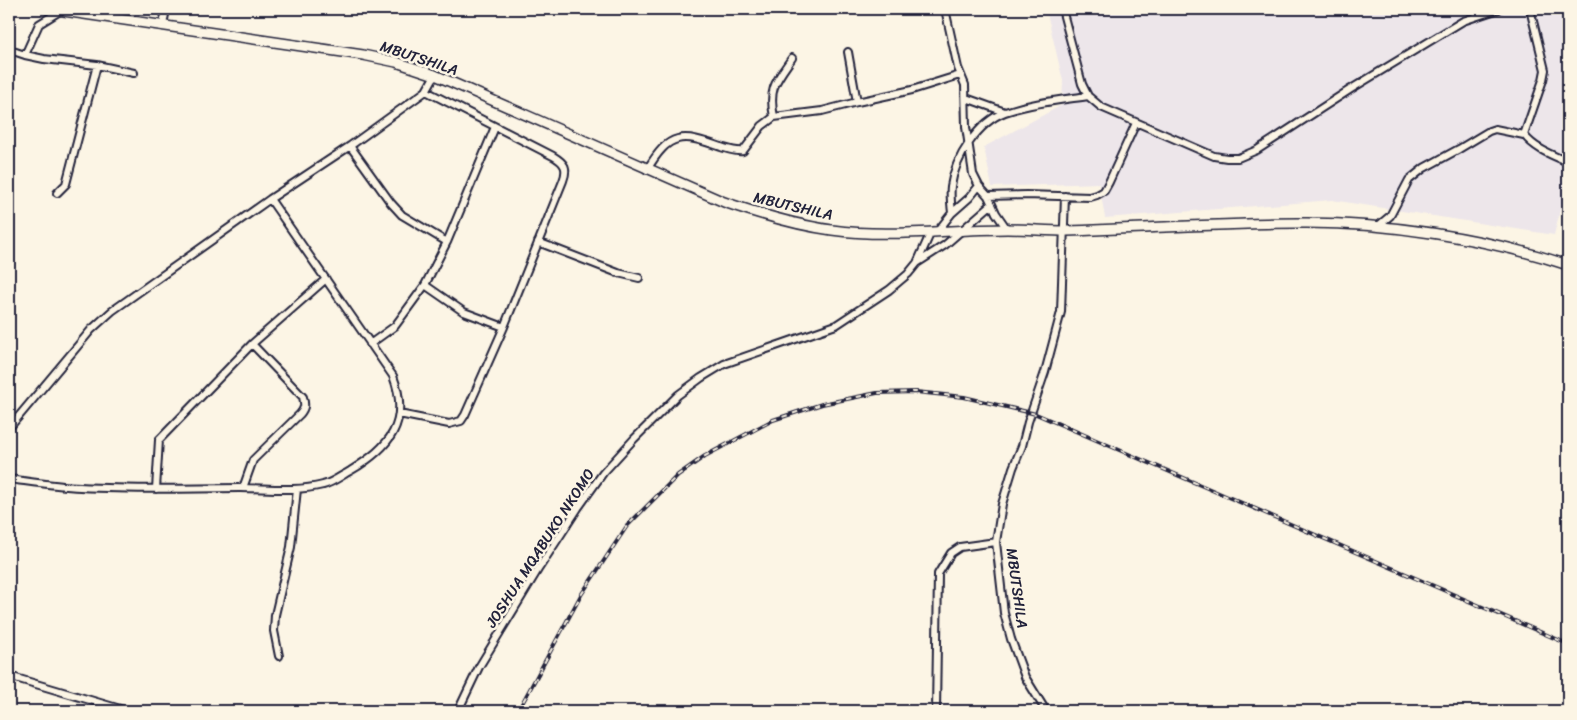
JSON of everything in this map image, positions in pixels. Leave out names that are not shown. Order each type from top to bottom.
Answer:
[{"type":"street","name":"MBUTSHILA","points":[[50,9],[362,55],[396,62],[435,75],[647,170],[724,202],[772,217],[832,230],[861,232],[1007,229],[1064,231],[1062,312],[1045,372],[1005,495],[996,542],[1004,614],[1011,639],[1025,677],[1046,711]]},
{"type":"street","points":[[163,26],[166,9]]},
{"type":"street","points":[[945,9],[960,75],[965,85],[966,128],[973,174],[1007,229]]},
{"type":"street","points":[[1062,9],[1082,84],[1088,96],[1100,107],[1214,156],[1227,158],[1238,158],[1257,150],[1351,89],[1463,21],[1499,9]]},
{"type":"street","points":[[1524,135],[1544,80],[1544,70],[1530,9]]},
{"type":"street","points":[[25,54],[39,24],[60,10]]},
{"type":"street","points":[[9,51],[44,59],[97,65],[134,73]]},
{"type":"street","points":[[848,52],[856,102]]},
{"type":"street","points":[[774,117],[771,102],[773,87],[792,58]]},
{"type":"street","points":[[57,193],[66,184],[97,65]]},
{"type":"street","points":[[9,428],[91,330],[112,311],[426,91],[435,75]]},
{"type":"street","points":[[647,170],[659,152],[672,140],[681,137],[705,141],[735,151],[744,150],[762,126],[774,117],[822,111],[912,90],[960,75]]},
{"type":"street","points":[[399,414],[448,424],[461,421],[504,327],[563,181],[566,168],[564,163],[553,156],[426,91]]},
{"type":"street","points":[[952,213],[951,186],[957,168],[969,141],[990,120],[1005,112],[1088,96]]},
{"type":"street","points":[[966,98],[1005,112]]},
{"type":"street","points":[[988,196],[1090,197],[1097,195],[1104,191],[1136,123]]},
{"type":"street","points":[[370,344],[395,326],[425,285],[447,242],[495,127]]},
{"type":"street","points":[[1378,226],[1390,216],[1409,180],[1424,168],[1459,150],[1489,131],[1495,130],[1524,135],[1529,142],[1545,152],[1568,162]]},
{"type":"street","points":[[350,146],[391,203],[402,215],[447,242]]},
{"type":"street","points":[[917,263],[934,232],[979,186]]},
{"type":"street","points":[[1065,196],[1064,231],[1300,222],[1378,226],[1449,236],[1502,247],[1568,265]]},
{"type":"street","points":[[9,479],[78,487],[156,490],[297,489],[324,485],[366,462],[384,447],[393,433],[399,414],[398,390],[393,376],[270,199]]},
{"type":"street","points":[[917,263],[930,256],[992,204]]},
{"type":"street","points":[[538,242],[618,273],[638,278]]},
{"type":"street","name":"JOSHUA MQABUKO NKOMO","points":[[458,711],[484,660],[539,568],[578,508],[609,466],[634,438],[678,395],[724,364],[836,325],[888,290],[908,274],[917,263]]},
{"type":"street","points":[[156,490],[159,440],[252,344],[326,280]]},
{"type":"street","points":[[425,285],[464,312],[504,327]]},
{"type":"street","points":[[243,488],[253,460],[304,410],[305,404],[303,397],[252,344]]},
{"type":"street","points":[[279,656],[274,623],[291,547],[297,489]]},
{"type":"street","points":[[936,711],[938,574],[952,553],[960,547],[996,542]]},
{"type":"street","points":[[9,676],[127,711]]},
{"type":"shaded area","points":[[1046,9],[1568,9],[1568,178],[1554,235],[1332,200],[1105,218],[1099,183],[992,187],[984,147],[1062,105],[1063,81]]},
{"type":"railway","points":[[518,711],[581,595],[627,526],[678,475],[705,456],[773,420],[822,404],[877,393],[916,392],[964,397],[1036,414],[1568,644]]}]
